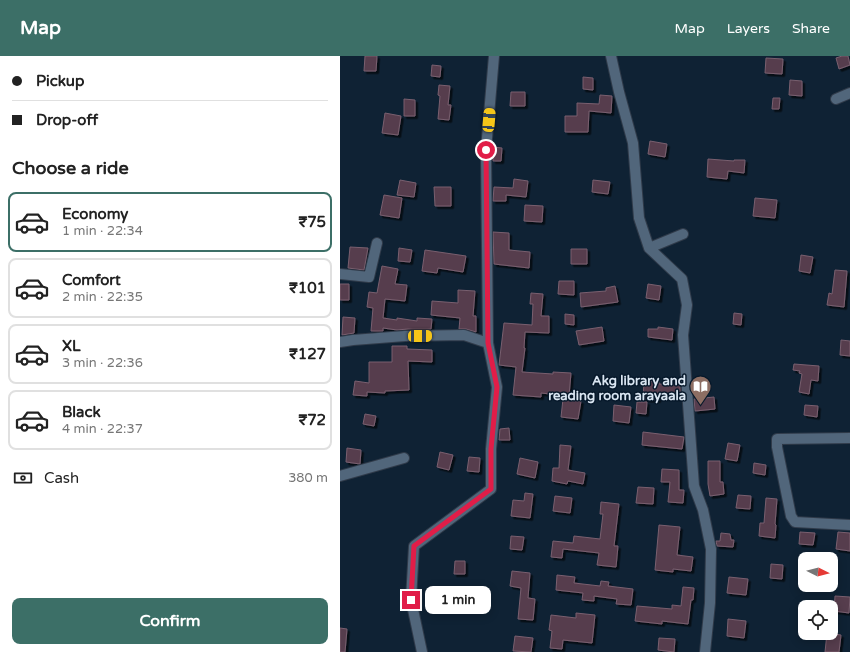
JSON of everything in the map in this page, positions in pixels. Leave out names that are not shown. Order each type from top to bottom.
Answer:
[{"type":"street","points":[[422,652],[411,600],[414,546],[491,489],[491,449],[497,387],[488,343],[486,150],[494,56]]},
{"type":"street","points":[[611,56],[633,143],[639,218],[649,248],[682,279],[687,305],[683,335],[694,486],[703,510],[711,549],[710,603],[705,652]]},
{"type":"street","points":[[836,99],[850,93]]},
{"type":"street","points":[[649,248],[683,234]]},
{"type":"street","points":[[340,274],[369,277],[377,243]]},
{"type":"street","points":[[340,342],[397,337],[464,335],[488,343]]},
{"type":"street","points":[[850,438],[777,439],[777,447],[791,516],[795,522],[850,526]]},
{"type":"street","points":[[340,476],[404,458]]},
{"type":"building","points":[[365,56],[377,56],[376,71],[364,71]]},
{"type":"building","points":[[848,56],[850,65],[839,69],[836,58]]},
{"type":"building","points":[[766,58],[783,59],[782,74],[765,73]]},
{"type":"building","points":[[432,65],[441,66],[440,77],[431,76]]},
{"type":"building","points":[[583,77],[593,78],[593,90],[583,89]]},
{"type":"building","points":[[790,80],[802,81],[802,96],[789,95]]},
{"type":"building","points":[[439,85],[450,86],[448,105],[451,105],[449,120],[438,119],[440,96],[438,95]]},
{"type":"building","points":[[511,92],[525,92],[525,106],[510,106]]},
{"type":"building","points":[[600,95],[612,96],[611,113],[589,111],[588,132],[565,132],[565,116],[577,116],[577,103],[599,104]]},
{"type":"building","points":[[773,98],[780,98],[779,109],[772,109]]},
{"type":"building","points":[[404,99],[415,100],[415,116],[404,116]]},
{"type":"building","points":[[385,113],[401,116],[398,135],[382,133]]},
{"type":"building","points":[[650,141],[667,144],[665,157],[648,154]]},
{"type":"building","points":[[493,147],[502,148],[501,161],[493,161]]},
{"type":"building","points":[[708,159],[734,161],[745,160],[744,173],[728,171],[727,179],[707,177]]},
{"type":"building","points":[[514,179],[528,181],[526,197],[506,195],[506,201],[493,201],[494,187],[513,188]]},
{"type":"building","points":[[400,180],[416,183],[414,197],[397,195]]},
{"type":"building","points":[[593,180],[610,182],[608,194],[592,192]]},
{"type":"building","points":[[434,187],[451,187],[451,206],[435,206]]},
{"type":"building","points":[[384,195],[402,198],[399,218],[380,215]]},
{"type":"building","points":[[755,198],[777,200],[775,218],[753,216]]},
{"type":"building","points":[[525,205],[543,206],[542,222],[524,221]]},
{"type":"building","points":[[493,232],[509,233],[509,250],[530,252],[529,268],[494,264]]},
{"type":"building","points":[[350,247],[368,248],[364,270],[348,268]]},
{"type":"building","points":[[399,248],[412,250],[410,262],[398,261]]},
{"type":"building","points":[[571,249],[587,249],[587,264],[571,264]]},
{"type":"building","points":[[425,250],[466,256],[463,272],[438,268],[437,273],[422,271]]},
{"type":"building","points":[[801,255],[813,257],[810,273],[799,271]]},
{"type":"building","points":[[382,266],[398,269],[395,284],[407,285],[405,301],[385,299],[383,318],[397,320],[397,318],[417,321],[417,318],[432,319],[431,329],[397,330],[383,328],[383,331],[371,331],[373,308],[367,307],[369,292],[377,293]]},
{"type":"building","points":[[835,270],[847,271],[844,307],[827,305],[829,293],[832,294]]},
{"type":"building","points":[[559,281],[574,281],[574,295],[558,294]]},
{"type":"building","points":[[340,284],[349,284],[349,300],[340,300]]},
{"type":"building","points":[[648,284],[661,286],[659,300],[646,298]]},
{"type":"building","points":[[615,286],[618,302],[581,307],[580,293],[606,291],[606,288]]},
{"type":"building","points":[[458,290],[475,291],[473,316],[476,316],[476,332],[466,329],[459,329],[460,318],[431,315],[432,301],[458,303]]},
{"type":"building","points":[[531,293],[543,294],[541,316],[549,316],[549,333],[525,332],[522,372],[553,374],[553,372],[571,373],[569,396],[541,393],[541,397],[513,395],[516,367],[499,365],[504,323],[532,325],[533,304],[530,304]]},
{"type":"building","points":[[734,313],[742,314],[741,325],[733,324]]},
{"type":"building","points":[[565,314],[574,315],[574,325],[565,324]]},
{"type":"building","points":[[343,317],[355,318],[354,333],[342,335]]},
{"type":"building","points":[[602,327],[604,341],[579,345],[576,331]]},
{"type":"building","points":[[658,327],[673,329],[672,340],[648,337],[648,329],[658,329]]},
{"type":"building","points":[[841,340],[850,341],[850,356],[840,355]]},
{"type":"building","points":[[392,346],[407,346],[407,349],[432,350],[432,362],[408,361],[409,390],[385,391],[385,393],[367,392],[367,396],[353,395],[355,381],[369,383],[369,362],[392,362]]},
{"type":"building","points":[[794,364],[819,366],[818,381],[811,380],[809,394],[799,392],[802,374],[799,373],[800,371],[793,370]]},
{"type":"building","points":[[644,381],[659,382],[659,384],[680,385],[680,398],[658,397],[658,400],[643,399]]},
{"type":"building","points":[[714,397],[715,409],[695,411],[694,399]]},
{"type":"building","points":[[563,399],[581,401],[578,419],[561,417]]},
{"type":"building","points":[[637,402],[647,402],[646,414],[636,413]]},
{"type":"building","points":[[614,405],[631,407],[629,423],[613,421]]},
{"type":"building","points":[[805,405],[818,406],[817,417],[804,415]]},
{"type":"building","points":[[365,414],[376,416],[374,426],[363,424]]},
{"type":"building","points":[[509,428],[510,440],[499,440],[500,429]]},
{"type":"building","points":[[643,432],[684,437],[682,449],[642,445]]},
{"type":"building","points":[[728,443],[740,445],[737,461],[725,459]]},
{"type":"building","points":[[560,445],[571,446],[568,470],[585,473],[583,484],[568,481],[567,484],[552,481],[553,468],[559,468]]},
{"type":"building","points":[[347,448],[361,450],[360,464],[346,462]]},
{"type":"building","points":[[440,452],[453,455],[449,470],[437,467]]},
{"type":"building","points":[[469,457],[480,458],[479,472],[467,471]]},
{"type":"building","points":[[520,458],[538,462],[535,478],[517,474]]},
{"type":"building","points":[[708,461],[720,461],[720,482],[723,482],[724,494],[710,496],[708,484]]},
{"type":"building","points":[[754,463],[766,465],[765,475],[753,473]]},
{"type":"building","points":[[662,469],[679,470],[679,490],[684,490],[683,503],[668,502],[670,482],[661,482]]},
{"type":"building","points":[[638,487],[654,488],[653,504],[636,503]]},
{"type":"building","points":[[525,493],[533,494],[530,518],[511,516],[513,500],[524,501]]},
{"type":"building","points":[[738,495],[751,496],[750,509],[736,508]]},
{"type":"building","points":[[555,496],[572,498],[570,513],[553,511]]},
{"type":"building","points":[[766,498],[777,499],[775,538],[759,536],[760,523],[764,523]]},
{"type":"building","points":[[601,502],[619,504],[614,546],[618,546],[616,567],[597,565],[599,553],[563,549],[562,558],[551,557],[553,541],[573,543],[574,536],[600,539],[603,514],[600,514]]},
{"type":"building","points":[[659,525],[680,527],[677,555],[693,557],[691,571],[673,569],[673,572],[655,570]]},
{"type":"building","points":[[800,532],[815,533],[813,545],[799,544]]},
{"type":"building","points":[[838,532],[850,533],[850,551],[836,549]]},
{"type":"building","points":[[721,533],[730,534],[731,540],[734,540],[733,547],[717,546],[716,541],[720,541]]},
{"type":"building","points":[[511,536],[524,537],[522,550],[510,549]]},
{"type":"building","points":[[455,561],[465,561],[465,574],[454,574]]},
{"type":"building","points":[[771,564],[783,565],[782,579],[770,578]]},
{"type":"building","points":[[512,571],[530,573],[528,598],[535,599],[533,620],[518,619],[521,588],[510,586]]},
{"type":"building","points":[[557,575],[575,577],[574,583],[600,586],[601,581],[609,582],[608,586],[633,589],[631,605],[616,604],[617,599],[594,596],[594,601],[582,600],[583,593],[556,590]]},
{"type":"building","points":[[729,577],[748,579],[746,595],[727,593]]},
{"type":"building","points":[[683,587],[694,588],[688,624],[662,621],[662,624],[635,621],[637,606],[672,609],[672,605],[681,606]]},
{"type":"building","points":[[835,596],[850,597],[849,613],[838,612],[838,600],[835,600]]},
{"type":"building","points":[[576,613],[595,615],[592,643],[563,640],[562,649],[550,648],[552,631],[549,630],[551,615],[576,618]]},
{"type":"building","points":[[728,619],[746,621],[744,638],[727,636]]},
{"type":"building","points":[[340,628],[347,629],[345,652],[340,652]]},
{"type":"building","points":[[838,635],[841,635],[839,652],[825,652],[826,640],[838,640]]},
{"type":"building","points":[[515,636],[533,638],[531,652],[513,651]]},
{"type":"building","points":[[659,638],[675,639],[674,652],[658,650]]},
{"type":"place","name":"Akg library and reading room arayaala","points":[[701,406]]},
{"type":"route","points":[[411,600],[414,546],[491,489],[491,449],[497,387],[488,343],[486,150]]}]
